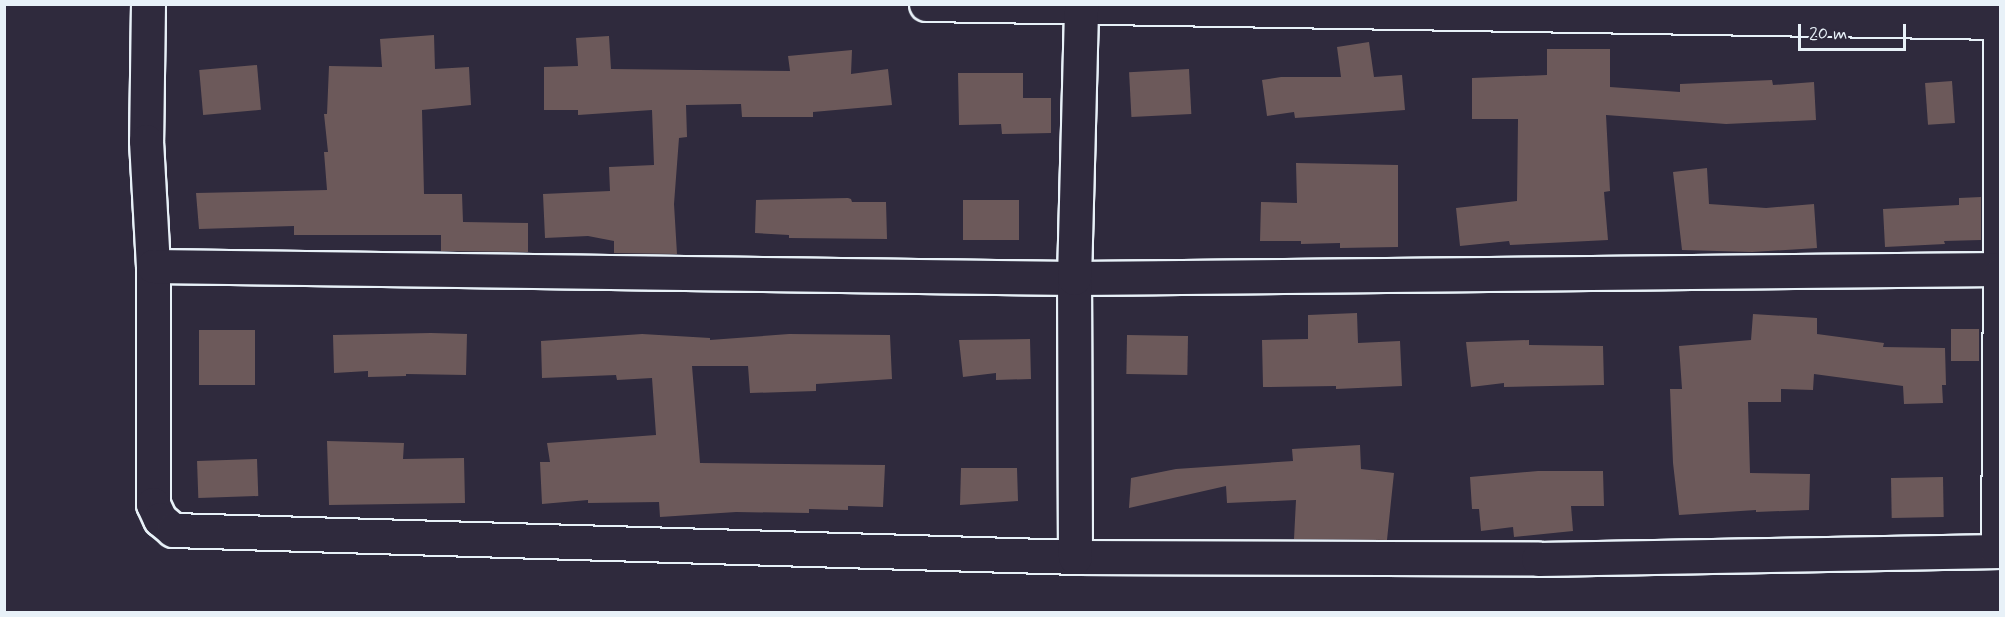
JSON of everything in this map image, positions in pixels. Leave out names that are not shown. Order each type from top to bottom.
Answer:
[{"type":"street","points":[[148,4],[146,141],[153,266],[153,504],[160,519],[173,530],[1075,557],[1538,559],[1999,551],[2001,272],[1074,278],[153,266]]},
{"type":"street","points":[[926,4],[2000,22]]},
{"type":"street","points":[[2000,4],[2001,253]]},
{"type":"street","points":[[1075,557],[1074,278],[1081,5]]},
{"type":"building","points":[[434,35],[435,69],[469,67],[471,105],[422,110],[424,194],[462,194],[463,222],[528,223],[528,252],[441,251],[441,235],[294,235],[294,226],[199,229],[196,193],[327,190],[324,152],[328,152],[324,114],[327,114],[329,66],[382,67],[380,39]]},
{"type":"building","points":[[609,36],[611,69],[790,71],[788,56],[852,50],[851,74],[888,69],[892,105],[813,112],[813,117],[742,117],[741,104],[686,105],[687,137],[679,138],[674,204],[677,254],[614,253],[614,241],[588,236],[545,238],[543,194],[610,191],[609,167],[654,165],[652,110],[578,115],[578,110],[544,110],[544,67],[578,66],[576,38]]},
{"type":"building","points":[[1369,42],[1374,77],[1402,75],[1405,110],[1295,118],[1294,112],[1267,116],[1262,80],[1281,77],[1341,77],[1337,47]]},
{"type":"building","points":[[1547,49],[1610,49],[1610,87],[1680,92],[1680,84],[1772,80],[1773,85],[1814,82],[1816,120],[1726,124],[1606,115],[1610,191],[1604,192],[1608,240],[1510,245],[1509,241],[1460,246],[1456,208],[1517,201],[1518,119],[1472,119],[1472,78],[1547,75]]},
{"type":"building","points":[[257,65],[261,110],[203,115],[199,70]]},
{"type":"building","points":[[1189,69],[1191,114],[1131,117],[1129,72]]},
{"type":"building","points":[[958,73],[1023,73],[1023,98],[1051,98],[1051,133],[1002,134],[1001,124],[959,125]]},
{"type":"building","points":[[1952,81],[1955,123],[1928,125],[1925,83]]},
{"type":"building","points":[[1296,163],[1398,165],[1398,247],[1340,248],[1340,243],[1301,244],[1301,241],[1260,241],[1261,202],[1297,203]]},
{"type":"building","points":[[1707,168],[1709,204],[1766,208],[1814,204],[1817,248],[1752,252],[1682,250],[1673,172]]},
{"type":"building","points":[[1981,197],[1981,240],[1885,247],[1883,209],[1959,205],[1959,198]]},
{"type":"building","points":[[848,198],[852,202],[886,202],[887,239],[789,238],[789,235],[755,233],[756,200]]},
{"type":"building","points":[[963,200],[1019,200],[1019,240],[963,240]]},
{"type":"building","points":[[1357,313],[1358,343],[1400,341],[1402,386],[1336,389],[1336,386],[1263,387],[1262,340],[1308,339],[1308,315]]},
{"type":"building","points":[[1753,314],[1817,318],[1817,334],[1884,343],[1883,347],[1945,348],[1946,385],[1942,385],[1943,403],[1904,404],[1903,386],[1814,374],[1813,390],[1781,389],[1781,402],[1748,402],[1750,473],[1810,474],[1809,510],[1756,512],[1756,510],[1679,515],[1673,463],[1670,389],[1682,389],[1679,346],[1751,340]]},
{"type":"building","points":[[1951,329],[1979,329],[1979,361],[1951,361]]},
{"type":"building","points":[[199,330],[255,330],[255,385],[199,385]]},
{"type":"building","points":[[467,334],[466,375],[406,374],[406,376],[368,377],[368,371],[334,373],[333,335]]},
{"type":"building","points":[[642,334],[710,338],[710,340],[789,334],[890,335],[892,379],[816,384],[816,391],[750,393],[748,366],[692,366],[700,463],[885,465],[883,507],[848,506],[848,510],[809,509],[809,513],[736,512],[660,517],[659,502],[588,503],[588,500],[542,504],[540,462],[550,462],[547,443],[656,435],[652,378],[617,380],[616,375],[542,378],[541,341]]},
{"type":"building","points":[[1127,335],[1188,336],[1187,375],[1126,374]]},
{"type":"building","points":[[1030,339],[1031,379],[996,380],[996,373],[963,377],[959,340]]},
{"type":"building","points":[[1529,340],[1529,345],[1603,346],[1604,385],[1504,387],[1504,383],[1471,387],[1466,342]]},
{"type":"building","points":[[327,441],[404,443],[403,459],[464,458],[465,503],[329,505]]},
{"type":"building","points":[[1360,445],[1361,469],[1394,473],[1387,540],[1294,539],[1296,500],[1227,503],[1226,486],[1129,508],[1131,478],[1176,469],[1293,461],[1292,449]]},
{"type":"building","points":[[257,459],[258,496],[198,498],[197,461]]},
{"type":"building","points":[[961,468],[1017,468],[1018,501],[960,505]]},
{"type":"building","points":[[1538,471],[1603,471],[1604,506],[1571,506],[1573,531],[1514,537],[1513,527],[1481,531],[1479,509],[1472,509],[1470,477]]},
{"type":"building","points":[[1943,477],[1944,517],[1892,518],[1891,478]]}]
